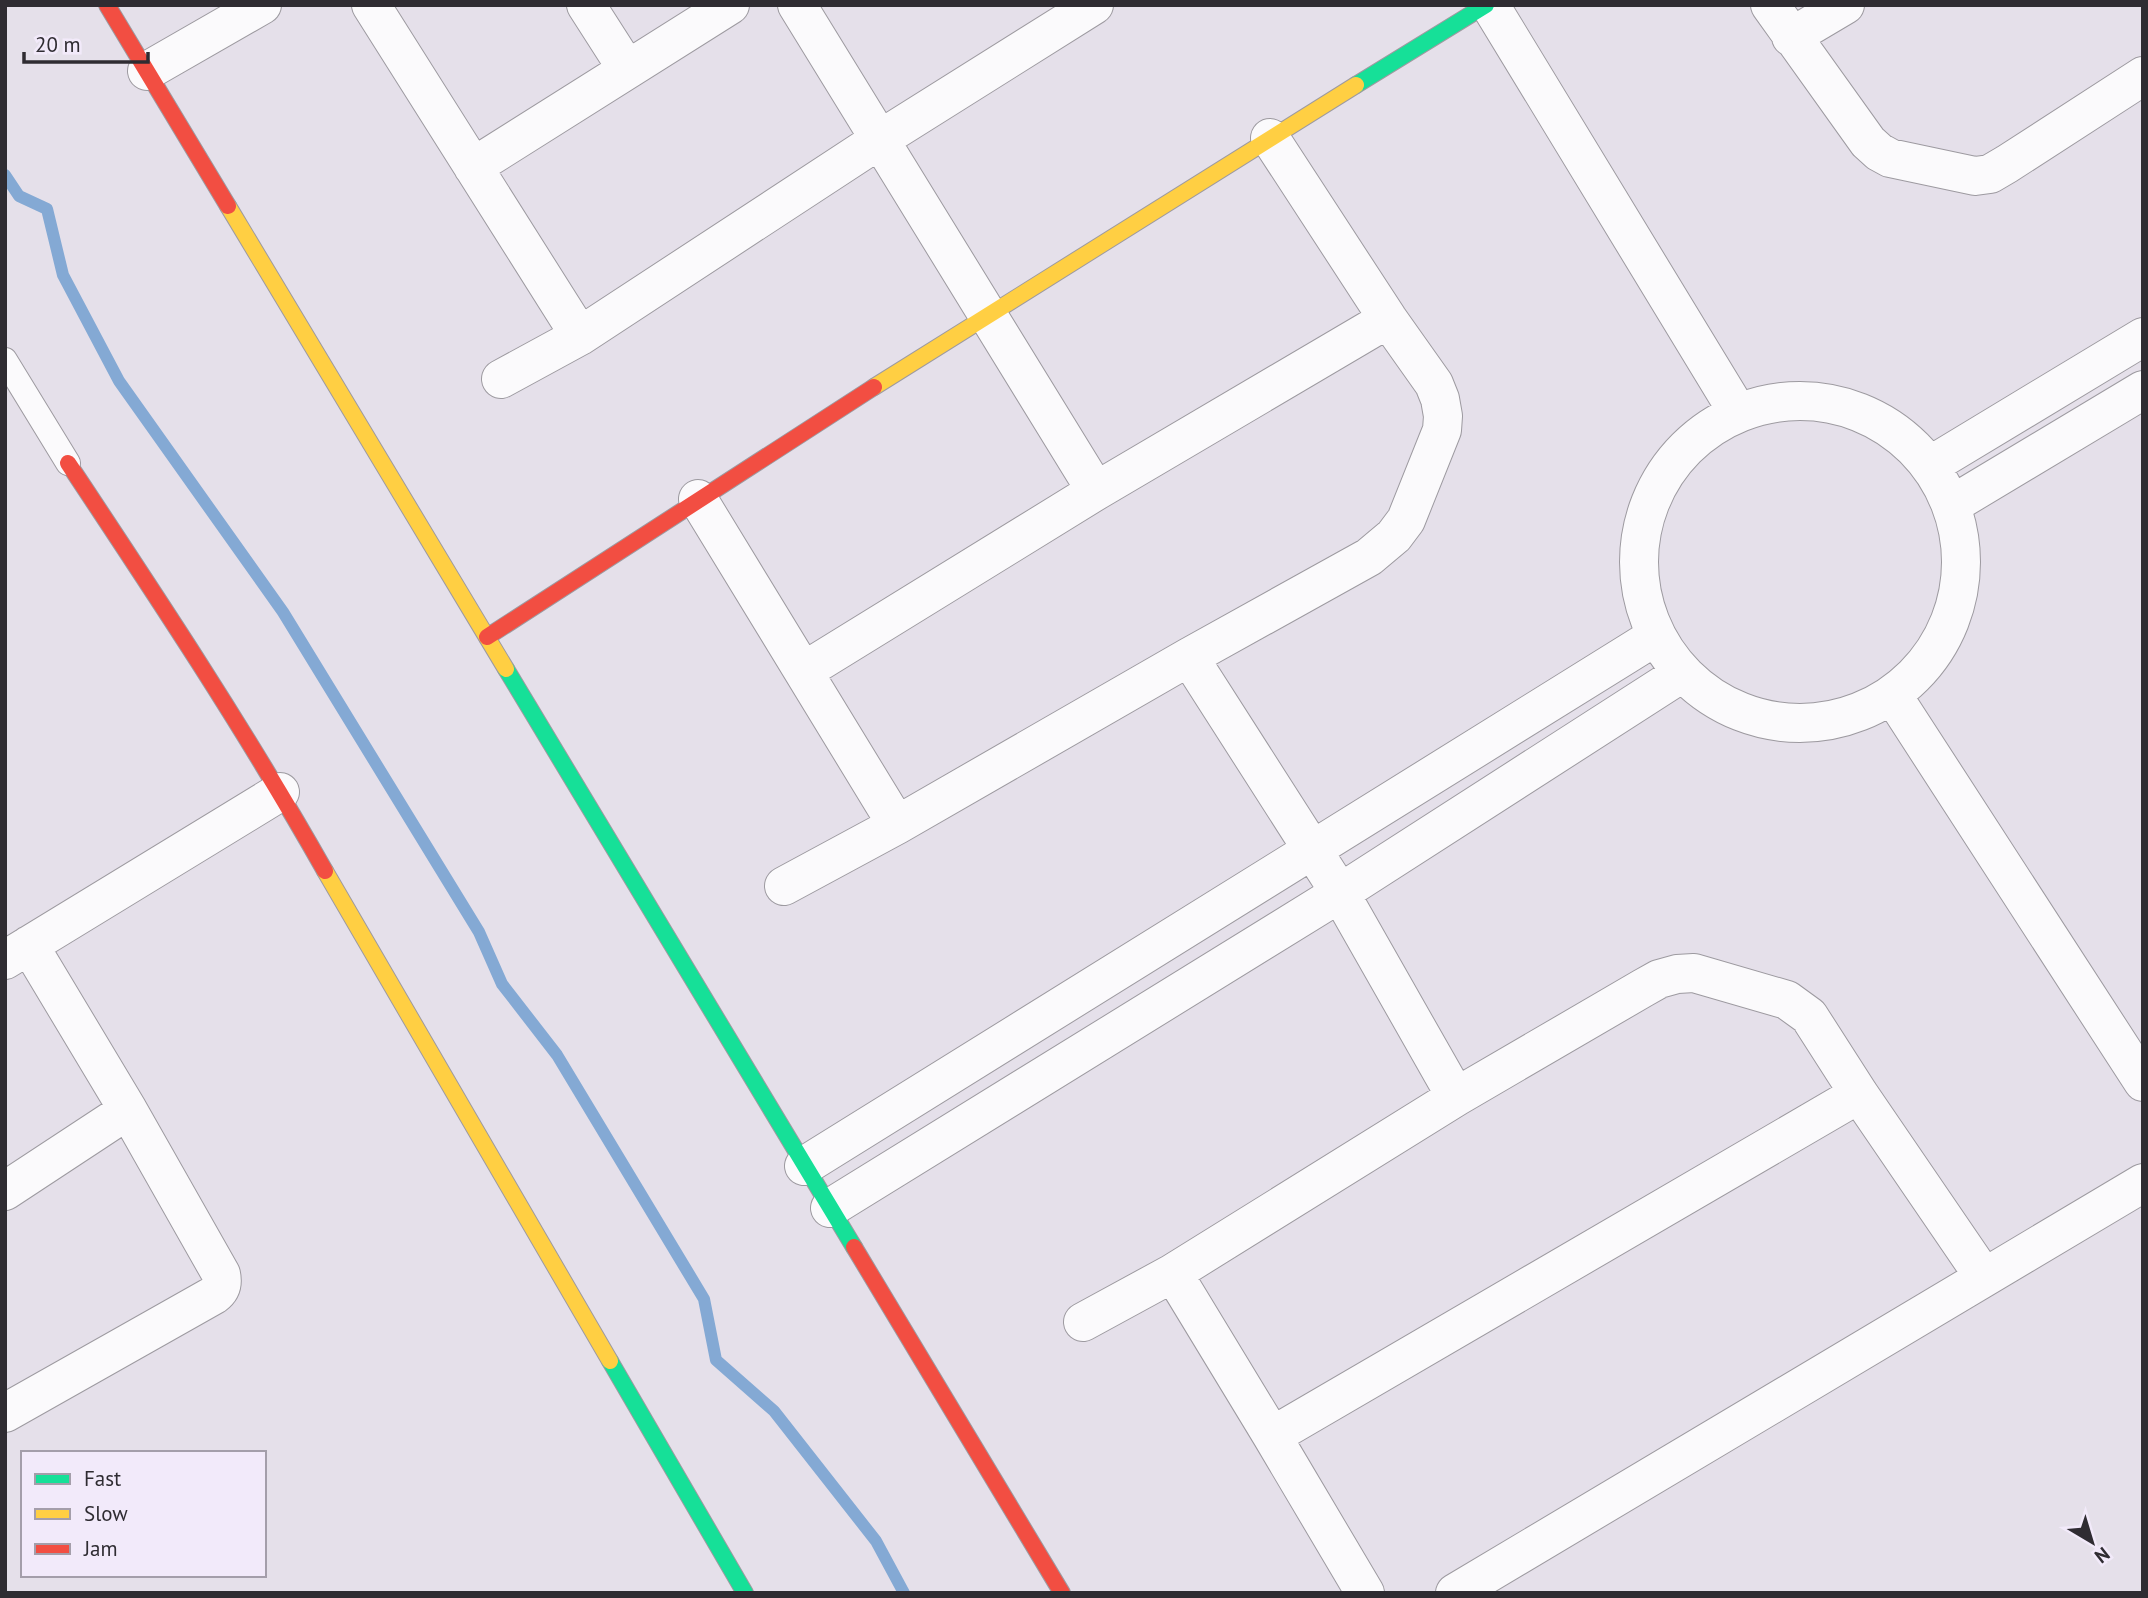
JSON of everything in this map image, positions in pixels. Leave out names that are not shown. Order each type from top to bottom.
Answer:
[{"type":"street","points":[[107,5],[1062,1593]]},
{"type":"street","points":[[147,71],[262,5]]},
{"type":"street","points":[[371,5],[579,336]]},
{"type":"street","points":[[586,5],[627,69]]},
{"type":"street","points":[[473,167],[730,5]]},
{"type":"street","points":[[797,5],[1096,491]]},
{"type":"street","points":[[500,379],[579,336],[879,140],[1094,5]]},
{"type":"street","points":[[487,637],[988,315],[1488,5],[1737,411]]},
{"type":"street","points":[[1770,5],[1868,142],[1878,152],[1890,158],[1975,176],[1990,174],[2007,164],[2143,76]]},
{"type":"street","points":[[1791,37],[1845,5]]},
{"type":"street","points":[[784,886],[897,825],[1188,657],[1369,557],[1394,536],[1406,520],[1442,430],[1440,399],[1434,383],[1388,319],[1270,138]]},
{"type":"street","points":[[804,671],[1096,491],[1388,319]]},
{"type":"street","points":[[1931,465],[2143,337]]},
{"type":"street","points":[[1952,504],[2143,390]]},
{"type":"street","points":[[1808,398],[1819,401],[1877,418],[1931,465],[1952,504],[1963,575],[1941,643],[1893,696],[1821,724],[1744,716],[1679,675],[1653,638],[1635,551],[1667,467],[1737,411],[1808,398]]},
{"type":"street","points":[[68,463],[173,621],[280,792],[745,1593]]},
{"type":"street","points":[[698,499],[897,825]]},
{"type":"street","points":[[804,1166],[1653,638]]},
{"type":"street","points":[[1188,657],[1340,893],[1456,1097]]},
{"type":"street","points":[[830,1208],[1340,893],[1679,675]]},
{"type":"street","points":[[1893,696],[2143,1082]]},
{"type":"street","points":[[5,1413],[219,1291],[222,1280],[128,1110],[17,952],[280,792]]},
{"type":"street","points":[[1083,1322],[1172,1273],[1456,1097],[1659,979],[1694,973],[1787,1000],[1809,1016],[1984,1277]]},
{"type":"street","points":[[1272,1436],[1859,1094]]},
{"type":"street","points":[[5,1192],[128,1110]]},
{"type":"street","points":[[1455,1593],[2143,1182]]},
{"type":"street","points":[[1172,1273],[1365,1593]]},
{"type":"lane","points":[[5,360],[68,463]]},
{"type":"waterway","points":[[5,175],[19,196],[47,209],[63,275],[119,381],[283,612],[479,932],[502,984],[557,1055],[704,1299],[716,1360],[774,1411],[876,1541],[904,1593]]},
{"type":"traffic: fast","points":[[1356,85],[1486,5]]},
{"type":"traffic: fast","points":[[506,669],[854,1247]]},
{"type":"traffic: fast","points":[[610,1361],[745,1593]]},
{"type":"traffic: slow","points":[[874,387],[1356,85]]},
{"type":"traffic: slow","points":[[228,206],[506,669]]},
{"type":"traffic: slow","points":[[325,871],[610,1361]]},
{"type":"traffic: jam","points":[[107,5],[228,206]]},
{"type":"traffic: jam","points":[[487,637],[874,387]]},
{"type":"traffic: jam","points":[[68,463],[168,614],[325,871]]},
{"type":"traffic: jam","points":[[854,1247],[1062,1593]]}]
